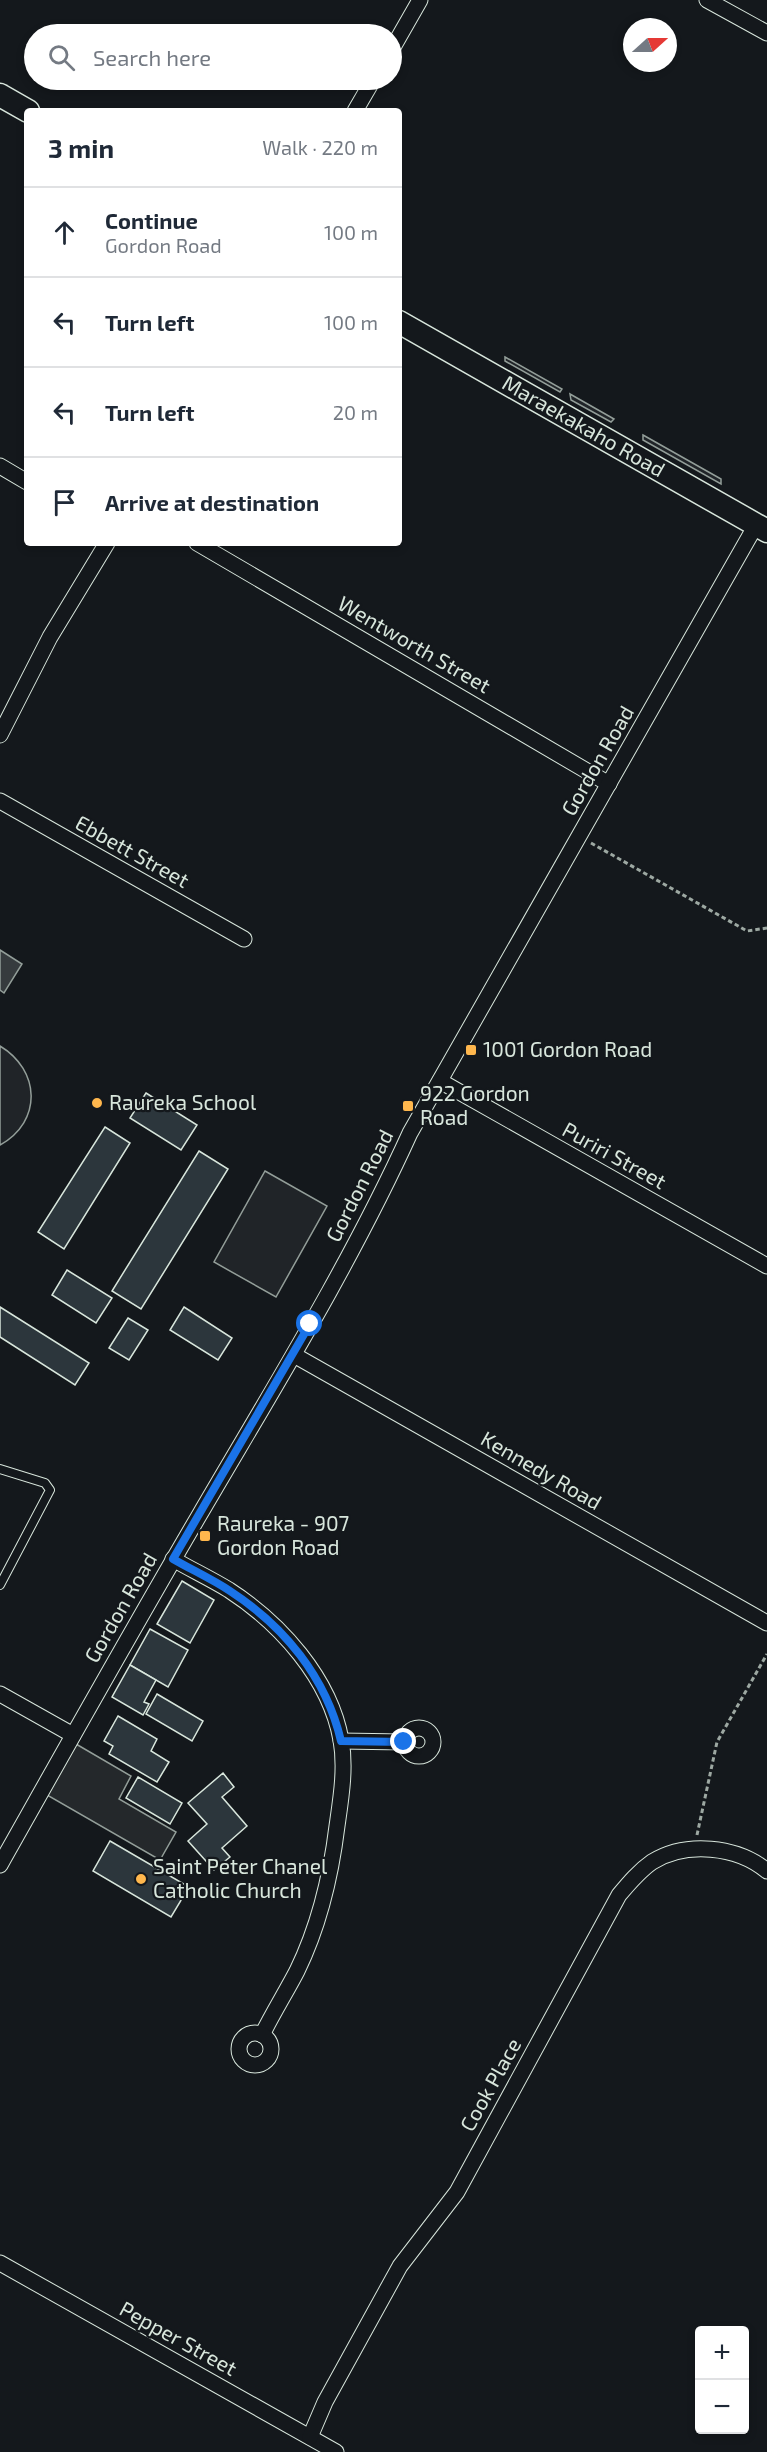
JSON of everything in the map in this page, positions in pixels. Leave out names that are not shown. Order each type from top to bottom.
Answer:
[{"type":"main road","points":[[0,96],[24,109]]},
{"type":"main road","name":"Maraekakaho Road","points":[[402,324],[762,528]]},
{"type":"street","points":[[402,32],[420,0]]},
{"type":"street","points":[[707,0],[767,33]]},
{"type":"street","points":[[357,108],[367,90]]},
{"type":"street","points":[[0,466],[24,480]]},
{"type":"street","name":"Gordon Road","points":[[0,1865],[173,1559],[294,1355],[381,1198],[410,1133],[609,784],[762,528]]},
{"type":"street","points":[[0,735],[50,637],[105,546]]},
{"type":"street","name":"Wentworth Street","points":[[202,546],[609,784]]},
{"type":"street","name":"Ebbett Street","points":[[0,801],[244,939]]},
{"type":"street","name":"Puriri Street","points":[[440,1082],[767,1266]]},
{"type":"street","name":"Kennedy Road","points":[[294,1355],[767,1623]]},
{"type":"street","points":[[173,1559],[229,1589],[251,1606],[291,1644],[320,1683],[341,1741],[343,1765],[340,1802],[322,1901],[313,1933],[297,1970],[262,2035]]},
{"type":"street","points":[[0,1694],[73,1735]]},
{"type":"street","points":[[341,1741],[404,1742]]},
{"type":"street","name":"Cook Place","points":[[310,2437],[325,2402],[400,2266],[457,2192],[619,1895],[640,1871],[654,1861],[682,1851],[712,1849],[744,1857],[767,1871]]},
{"type":"street","name":"Pepper Street","points":[[0,2263],[336,2452]]},
{"type":"lane","points":[[0,1469],[45,1483],[50,1490],[0,1585]]},
{"type":"path","points":[[579,837],[747,931],[767,928]]},
{"type":"path","points":[[696,1849],[697,1830],[717,1742],[767,1654]]},
{"type":"shaded area","points":[[505,357],[562,389],[560,392],[505,361]]},
{"type":"shaded area","points":[[570,394],[614,419],[611,422],[571,400]]},
{"type":"shaded area","points":[[643,435],[721,479],[721,484],[643,440]]},
{"type":"shaded area","points":[[0,950],[22,964],[4,993],[0,990]]},
{"type":"shaded area","points":[[0,1046],[23,1068],[29,1082],[31,1096],[24,1123],[14,1135],[0,1145]]},
{"type":"shaded area","points":[[265,1171],[327,1206],[276,1297],[214,1262]]},
{"type":"shaded area","points":[[76,1744],[131,1776],[119,1799],[176,1832],[160,1860],[47,1795]]},
{"type":"building","points":[[146,1093],[197,1125],[181,1150],[130,1118]]},
{"type":"building","points":[[105,1127],[130,1143],[64,1249],[38,1232]]},
{"type":"building","points":[[199,1151],[228,1169],[141,1309],[112,1291]]},
{"type":"building","points":[[67,1270],[112,1298],[96,1323],[52,1295]]},
{"type":"building","points":[[0,1307],[89,1363],[75,1385],[0,1337]]},
{"type":"building","points":[[184,1307],[232,1338],[218,1360],[170,1330]]},
{"type":"building","points":[[128,1318],[148,1330],[129,1360],[109,1348]]},
{"type":"building","points":[[182,1581],[214,1600],[190,1643],[157,1624]]},
{"type":"building","points":[[150,1629],[188,1650],[168,1687],[130,1665]]},
{"type":"building","points":[[130,1665],[156,1680],[144,1702],[149,1704],[143,1715],[112,1697]]},
{"type":"building","points":[[157,1694],[203,1721],[192,1741],[146,1714]]},
{"type":"building","points":[[118,1716],[157,1739],[151,1751],[169,1762],[157,1782],[109,1754],[113,1746],[104,1741]]},
{"type":"building","points":[[223,1773],[234,1787],[222,1797],[247,1826],[222,1848],[230,1857],[214,1870],[188,1841],[207,1824],[188,1803]]},
{"type":"building","points":[[138,1777],[182,1803],[170,1824],[126,1798]]},
{"type":"building","name":"Saint Peter Chanel Catholic Church","points":[[110,1841],[189,1887],[171,1917],[93,1871]]},
{"type":"place","name":"1001 Gordon Road","points":[[471,1050]]},
{"type":"place","name":"Raureka School","points":[[97,1103]]},
{"type":"place","name":"922 Gordon Road","points":[[408,1106]]},
{"type":"place","name":"Raureka - 907 Gordon Road","points":[[205,1536]]},
{"type":"place","name":"Saint Peter Chanel Catholic Church","points":[[141,1879]]},
{"type":"route","points":[[310,1324],[173,1559],[229,1589],[273,1625],[291,1644],[320,1683],[331,1708],[341,1741],[404,1742]]}]
